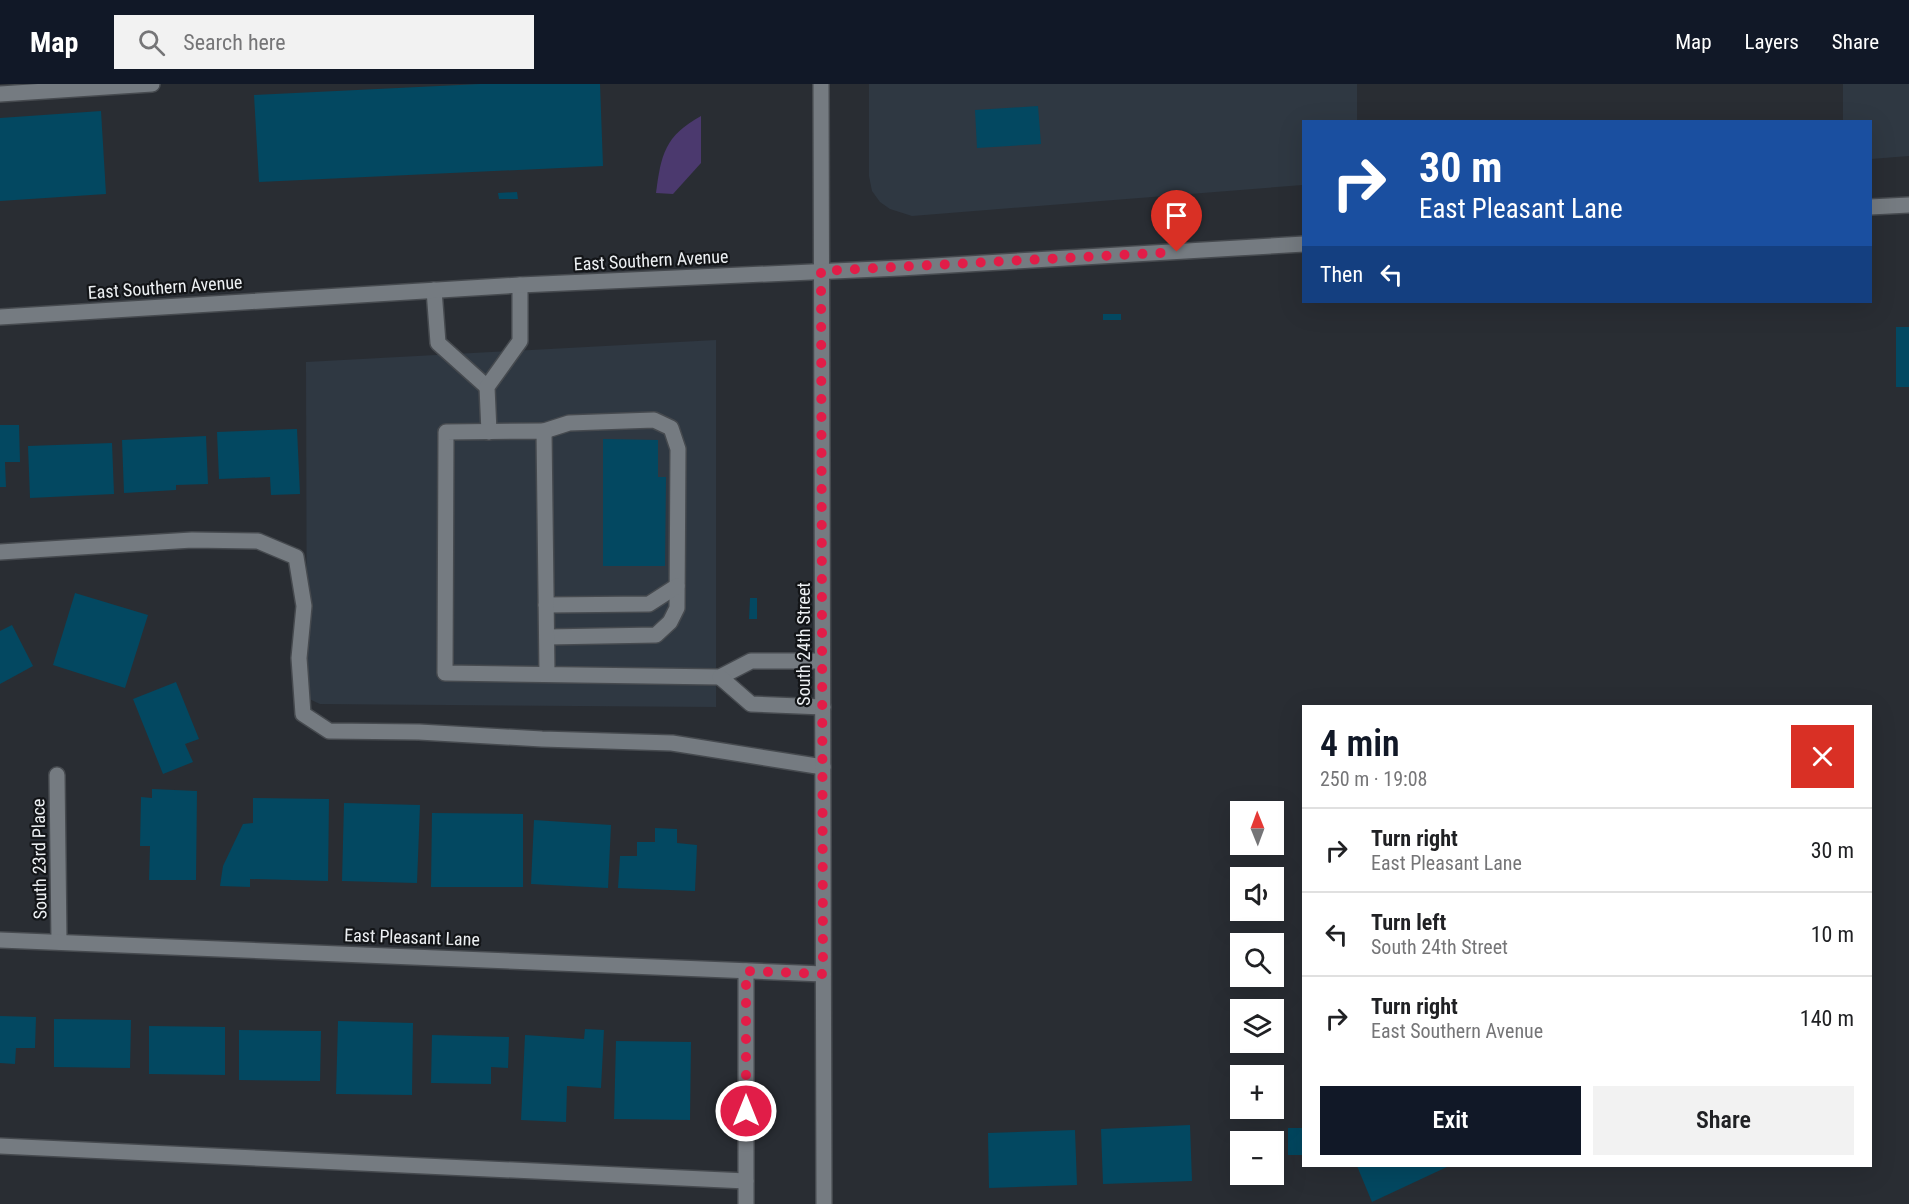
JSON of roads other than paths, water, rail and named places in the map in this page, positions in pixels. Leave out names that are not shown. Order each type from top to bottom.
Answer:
[{"type":"main road","points":[[0,93],[152,84]]},
{"type":"main road","name":"South 24th Street","points":[[821,84],[824,1204]]},
{"type":"main road","points":[[1872,207],[1909,205]]},
{"type":"main road","name":"East Southern Avenue","points":[[0,317],[520,285],[1302,244]]},
{"type":"main road","points":[[489,432],[487,387],[520,341],[520,285]]},
{"type":"main road","points":[[434,290],[438,343],[487,387]]},
{"type":"main road","points":[[547,637],[656,635],[670,622],[677,609],[678,449],[671,428],[654,420],[569,423],[544,431],[446,432],[445,673],[720,677],[751,661],[822,661]]},
{"type":"main road","points":[[544,431],[547,674]]},
{"type":"main road","points":[[0,552],[192,540],[258,541],[296,557],[304,606],[299,658],[303,714],[329,731],[419,732],[672,743],[823,767]]},
{"type":"main road","points":[[546,605],[650,604],[677,585]]},
{"type":"main road","points":[[720,677],[751,704],[823,707]]},
{"type":"main road","name":"South 23rd Place","points":[[57,775],[59,942]]},
{"type":"main road","name":"East Pleasant Lane","points":[[0,940],[823,974]]},
{"type":"main road","points":[[746,971],[746,1204]]},
{"type":"main road","points":[[0,1146],[746,1181]]}]
